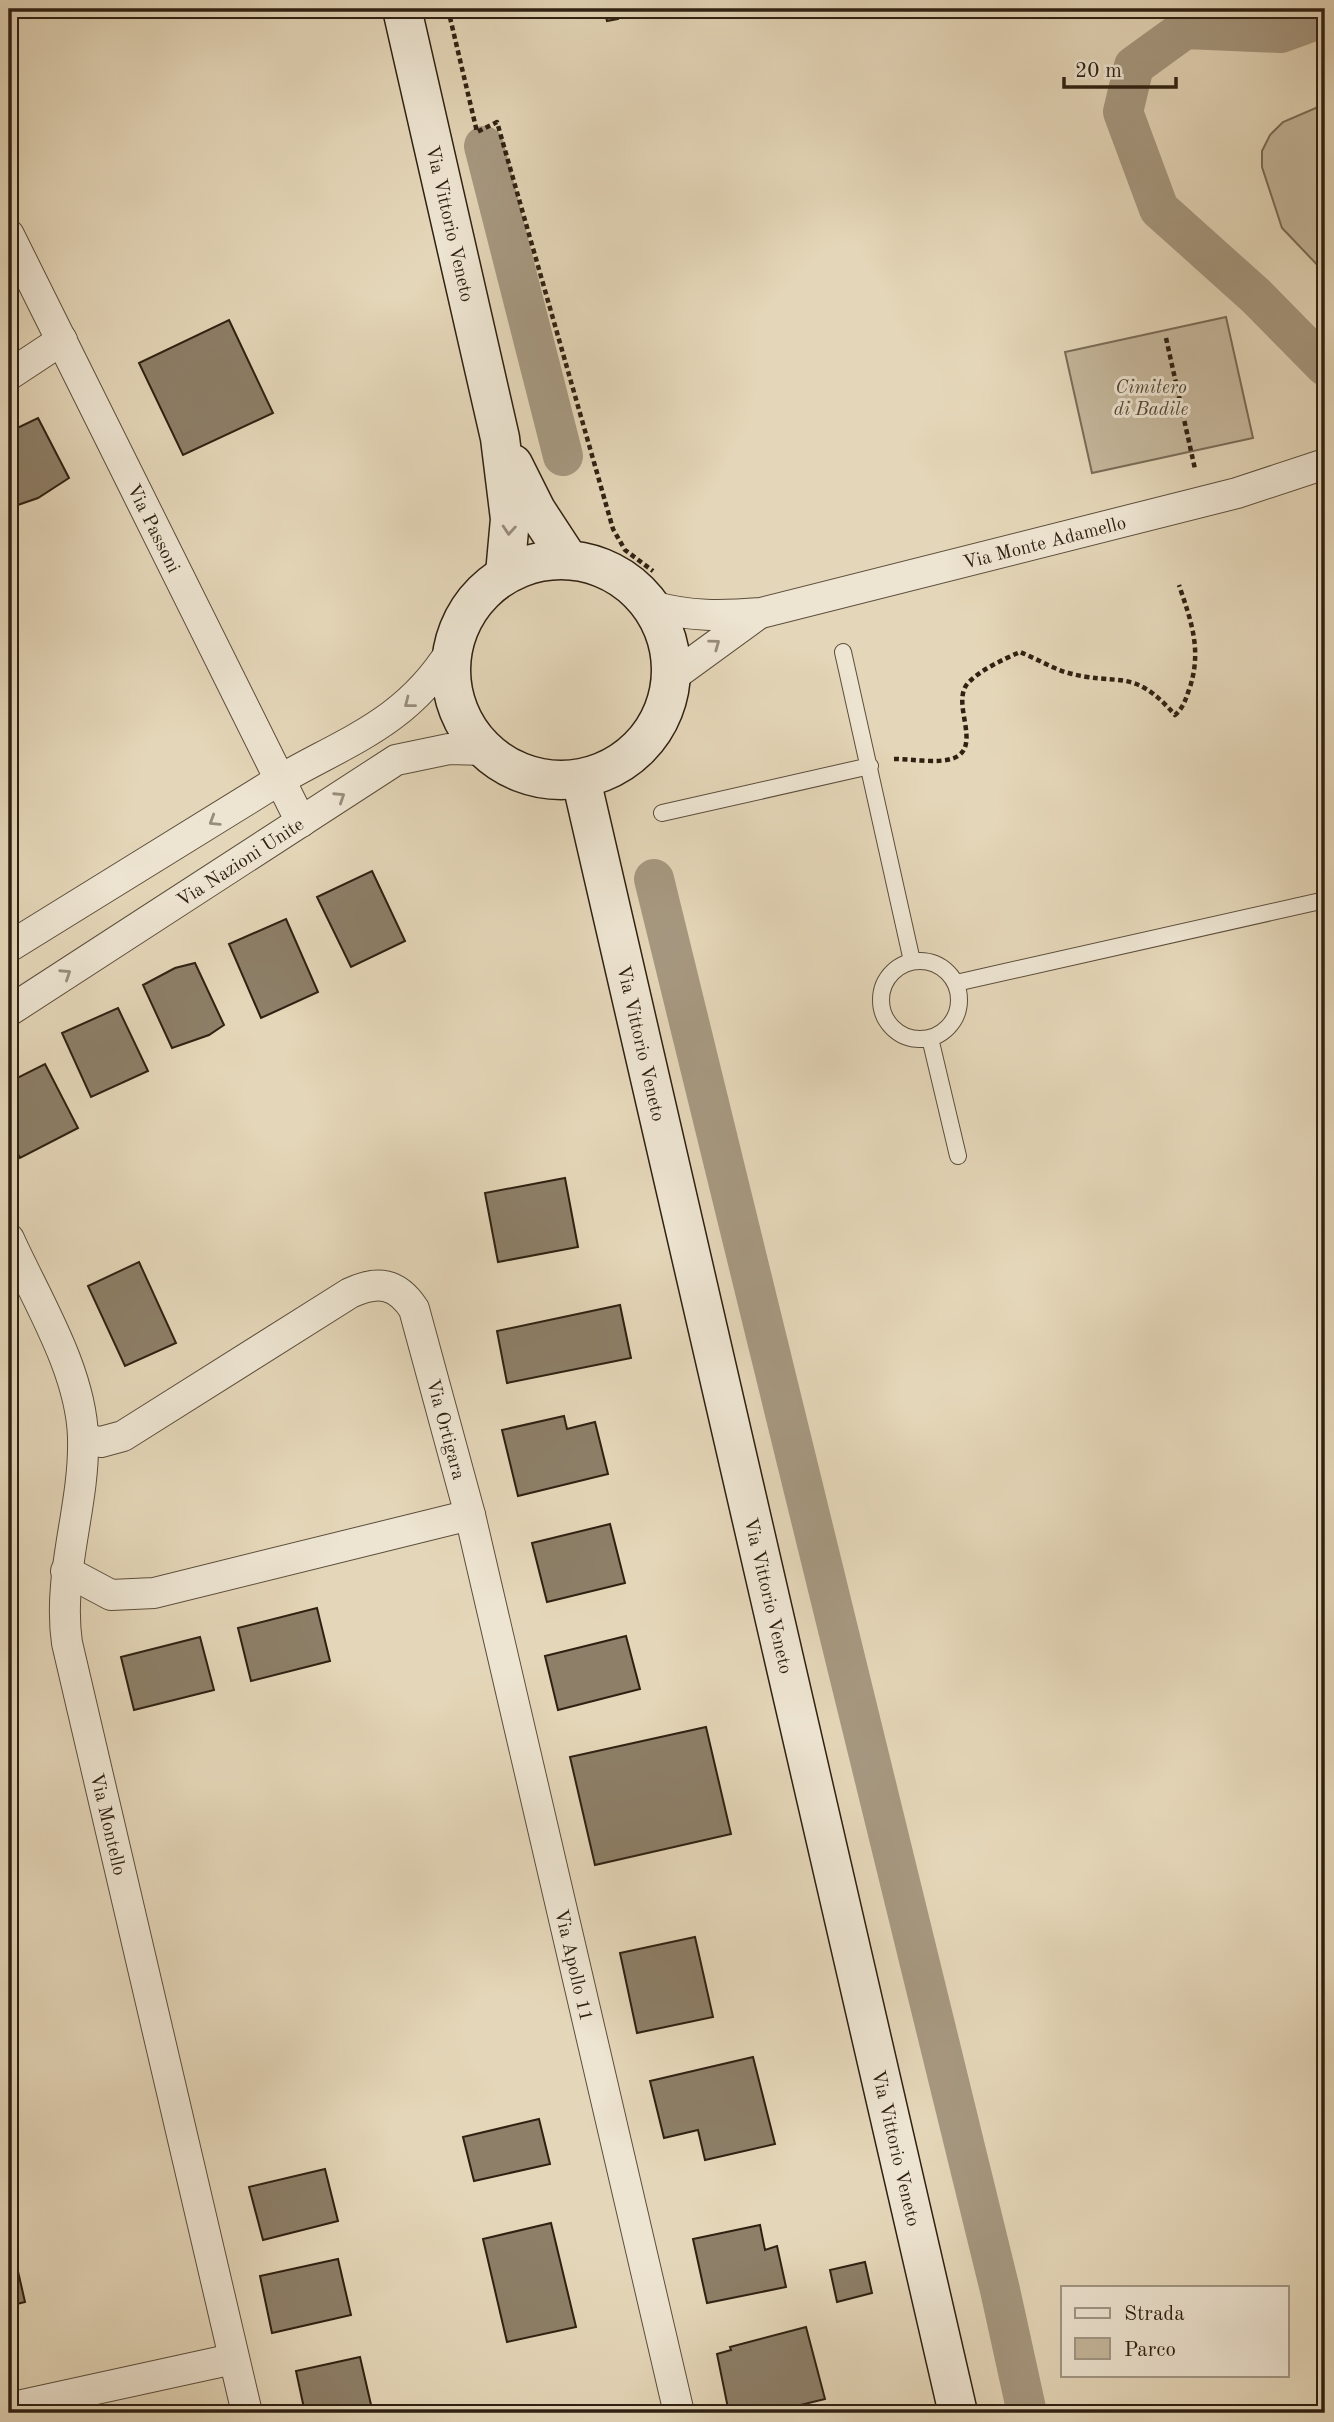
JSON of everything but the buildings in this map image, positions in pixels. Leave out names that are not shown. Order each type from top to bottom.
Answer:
[{"type":"street","name":"Via Vittorio Veneto","points":[[402,9],[500,438],[510,519],[505,574]]},
{"type":"street","name":"Via Passoni","points":[[9,235],[301,822]]},
{"type":"street","points":[[9,375],[62,340]]},
{"type":"street","name":"Via Vittorio Veneto","points":[[500,438],[536,510],[568,559]]},
{"type":"street","name":"Via Monte Adamello","points":[[654,589],[679,614],[711,617],[761,613],[1202,501],[1309,472],[1325,464]]},
{"type":"street","points":[[568,559],[600,566],[630,583],[654,589],[668,640],[672,677],[663,713],[644,744],[615,766],[581,779],[546,779],[535,776],[513,769],[485,750],[463,722],[451,687],[452,651],[461,620],[480,594],[505,574],[536,562],[568,559]]},
{"type":"street","name":"Via Monte Adamello","points":[[672,677],[761,613]]},
{"type":"street","points":[[9,947],[279,781],[380,725],[417,697],[434,679],[452,651]]},
{"type":"street","name":"Via Nazioni Unite","points":[[9,1011],[396,760],[449,749],[485,750]]},
{"type":"street","name":"Via Vittorio Veneto","points":[[581,779],[958,2413]]},
{"type":"street","name":"Via Montello","points":[[9,1238],[75,1385],[83,1439],[66,1571],[63,1614],[67,1643],[247,2413]]},
{"type":"street","name":"Via Ortigara","points":[[83,1439],[101,1442],[123,1436],[350,1293],[368,1285],[387,1286],[405,1294],[414,1309],[470,1515]]},
{"type":"street","points":[[66,1571],[110,1595],[154,1593],[470,1515]]},
{"type":"street","name":"Via Apollo 11","points":[[470,1515],[680,2413]]},
{"type":"street","points":[[9,2408],[233,2359]]},
{"type":"lane","points":[[843,652],[870,762],[912,961]]},
{"type":"lane","points":[[662,813],[870,762]]},
{"type":"lane","points":[[956,983],[1325,900]]},
{"type":"lane","points":[[912,961],[937,964],[956,983],[960,994],[957,1017],[941,1033],[930,1038],[906,1037],[895,1030],[882,1009],[884,985],[891,974],[912,961]]},
{"type":"lane","points":[[930,1038],[958,1156]]},
{"type":"path","points":[[448,9],[477,132],[498,122],[613,529],[654,589]]},
{"type":"path","points":[[1318,117],[1325,133]]},
{"type":"path","points":[[1166,338],[1202,501]]},
{"type":"path","points":[[870,762],[953,759],[962,753],[967,741],[961,702],[968,684],[1020,652],[1062,671],[1097,679],[1123,678],[1140,684],[1155,692],[1175,715],[1183,707],[1198,657],[1196,636],[1179,585]]},
{"type":"green space","points":[[1325,104],[1325,273],[1282,228],[1262,167],[1262,151],[1270,135],[1283,122]]},
{"type":"green space","name":"Cimitero di Badile","points":[[1226,317],[1253,438],[1092,473],[1065,352]]},
{"type":"waterway","points":[[1325,17],[1281,33],[1185,29],[1134,66],[1123,112],[1159,209],[1256,296],[1325,366]]},
{"type":"waterway","points":[[484,146],[563,456]]},
{"type":"waterway","points":[[654,879],[1000,2290],[1027,2413]]}]
